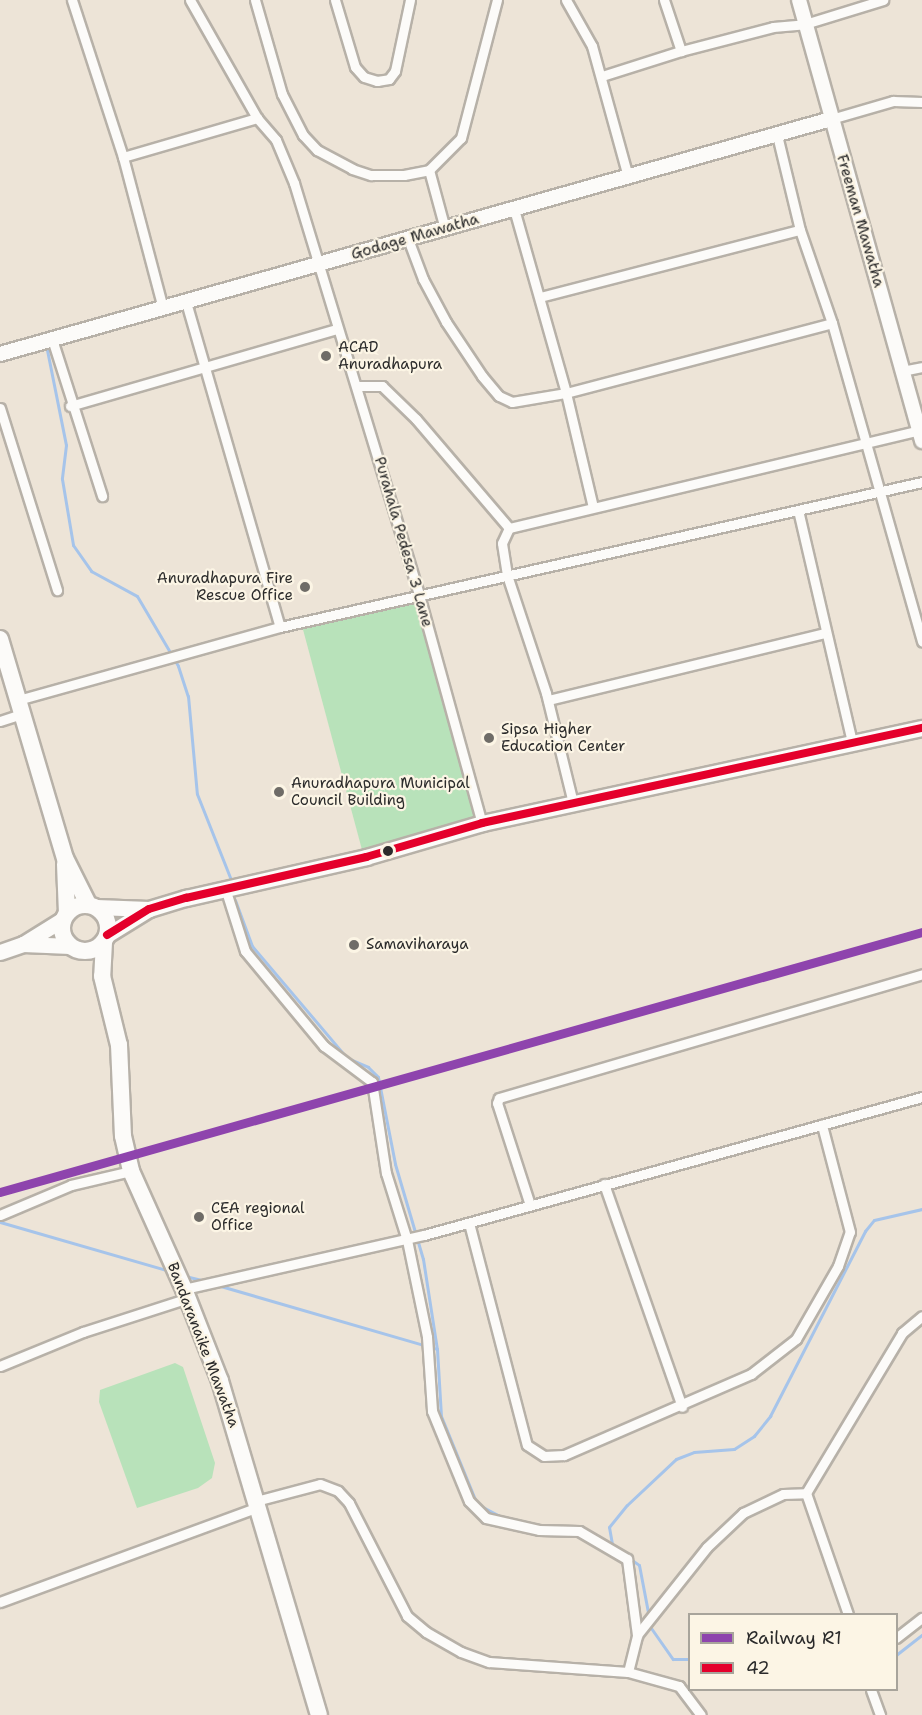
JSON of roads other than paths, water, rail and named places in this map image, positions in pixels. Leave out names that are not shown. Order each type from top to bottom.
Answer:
[{"type":"highway","points":[[0,639],[65,858],[92,906],[106,919],[106,939],[75,949],[64,917],[65,858]]},
{"type":"highway","points":[[64,917],[92,906]]},
{"type":"highway","name":"Bandaranaike Mawatha","points":[[106,939],[102,976],[119,1045],[123,1136],[131,1171],[186,1294],[220,1381],[319,1715]]},
{"type":"highway","name":"Bandaranaike Mawatha","points":[[75,949],[102,976]]},
{"type":"main road","points":[[92,906],[149,909],[225,888],[366,857],[482,823],[922,728]]},
{"type":"main road","points":[[106,939],[149,909]]},
{"type":"main road","points":[[0,952],[23,944],[64,917]]},
{"type":"main road","points":[[23,944],[75,949]]},
{"type":"street","points":[[72,0],[123,157],[163,308]]},
{"type":"street","name":"Purahala Pedesa 3 Lane","points":[[190,0],[257,118],[276,140],[294,183],[336,329],[357,386],[419,595],[482,823]]},
{"type":"street","points":[[255,0],[290,116],[318,150],[352,169],[371,175],[404,175],[429,170],[452,151],[466,126],[497,0]]},
{"type":"street","points":[[335,0],[355,67],[364,77],[377,81],[389,79],[395,71],[410,0]]},
{"type":"street","points":[[566,0],[577,14],[602,76],[628,177]]},
{"type":"street","points":[[664,0],[681,51]]},
{"type":"street","name":"Freeman Mawatha","points":[[799,0],[921,435]]},
{"type":"street","points":[[602,76],[681,51],[773,27],[805,24],[883,0]]},
{"type":"street","points":[[831,120],[893,101],[922,102]]},
{"type":"street","points":[[123,157],[257,118]]},
{"type":"street","name":"Godage Mawatha","points":[[0,354],[831,120]]},
{"type":"street","points":[[777,135],[800,230],[832,323],[922,642]]},
{"type":"street","points":[[429,170],[444,229]]},
{"type":"street","points":[[514,209],[566,393],[593,507]]},
{"type":"street","points":[[540,297],[800,230]]},
{"type":"street","points":[[408,239],[423,279],[447,322],[499,396],[512,402],[566,393],[832,323]]},
{"type":"street","points":[[186,302],[280,627]]},
{"type":"street","points":[[70,406],[336,329]]},
{"type":"street","points":[[52,339],[70,406],[102,496]]},
{"type":"street","points":[[902,371],[922,367]]},
{"type":"street","points":[[357,386],[382,386],[416,419],[509,528]]},
{"type":"street","points":[[0,408],[57,590]]},
{"type":"street","points":[[509,528],[866,443],[921,435]]},
{"type":"street","points":[[0,720],[20,707],[159,660],[280,627],[922,482]]},
{"type":"street","points":[[798,510],[852,742]]},
{"type":"street","points":[[509,528],[502,543],[507,575],[548,700],[573,803]]},
{"type":"street","points":[[548,700],[825,633]]},
{"type":"street","points":[[225,888],[245,951],[324,1046],[372,1082],[386,1173],[410,1239],[427,1337],[432,1411],[469,1501],[486,1518],[539,1530],[579,1531],[627,1559],[637,1635],[628,1672]]},
{"type":"street","points":[[530,1205],[496,1103],[499,1098],[922,974]]},
{"type":"street","points":[[0,1366],[186,1294],[410,1239],[922,1097]]},
{"type":"street","points":[[469,1223],[527,1445],[544,1456],[564,1455],[682,1407],[751,1374],[786,1350],[838,1266],[850,1232],[822,1125]]},
{"type":"street","points":[[0,1215],[71,1185],[131,1171]]},
{"type":"street","points":[[604,1185],[682,1407]]},
{"type":"street","points":[[806,1493],[902,1333],[922,1316]]},
{"type":"street","points":[[0,1602],[257,1504],[320,1484],[338,1491],[349,1503],[407,1616],[426,1632],[461,1652],[489,1662],[628,1672],[679,1686],[701,1715]]},
{"type":"street","points":[[637,1635],[707,1547],[743,1513],[783,1494],[806,1493]]},
{"type":"street","points":[[806,1493],[848,1613]]},
{"type":"street","points":[[898,1637],[922,1618]]},
{"type":"street","points":[[872,1691],[880,1715]]},
{"type":"waterway","points":[[47,350],[66,445],[62,479],[73,545],[91,571],[137,596],[178,666],[188,696],[197,794],[231,880]]},
{"type":"waterway","points":[[235,900],[252,946],[347,1058],[368,1067],[378,1077],[395,1164],[423,1259],[437,1349],[441,1416],[477,1504],[503,1518]]},
{"type":"waterway","points":[[612,1544],[609,1527],[627,1505],[676,1459],[694,1452],[734,1449],[754,1436],[770,1416],[865,1231],[874,1220],[922,1209]]},
{"type":"waterway","points":[[0,1222],[170,1271]]},
{"type":"waterway","points":[[185,1276],[205,1281]]},
{"type":"waterway","points":[[217,1285],[437,1349]]},
{"type":"waterway","points":[[533,1524],[547,1526]]},
{"type":"waterway","points":[[602,1540],[617,1549]]},
{"type":"waterway","points":[[629,1558],[639,1565],[651,1628],[673,1659],[688,1659]]},
{"type":"waterway","points":[[898,1653],[922,1635]]},
{"type":"rail line","name":"R1","points":[[0,1192],[922,932]]},
{"type":"place","name":"ACAD Anuradhapura","points":[[326,356]]},
{"type":"place","name":"Anuradhapura Fire Rescue Office","points":[[305,587]]},
{"type":"place","name":"Sipsa Higher Education Center","points":[[489,738]]},
{"type":"place","name":"Anuradhapura Municipal Council Building","points":[[279,792]]},
{"type":"place","name":"Samaviharaya","points":[[354,945]]},
{"type":"place","name":"CEA regional Office","points":[[199,1217]]}]
